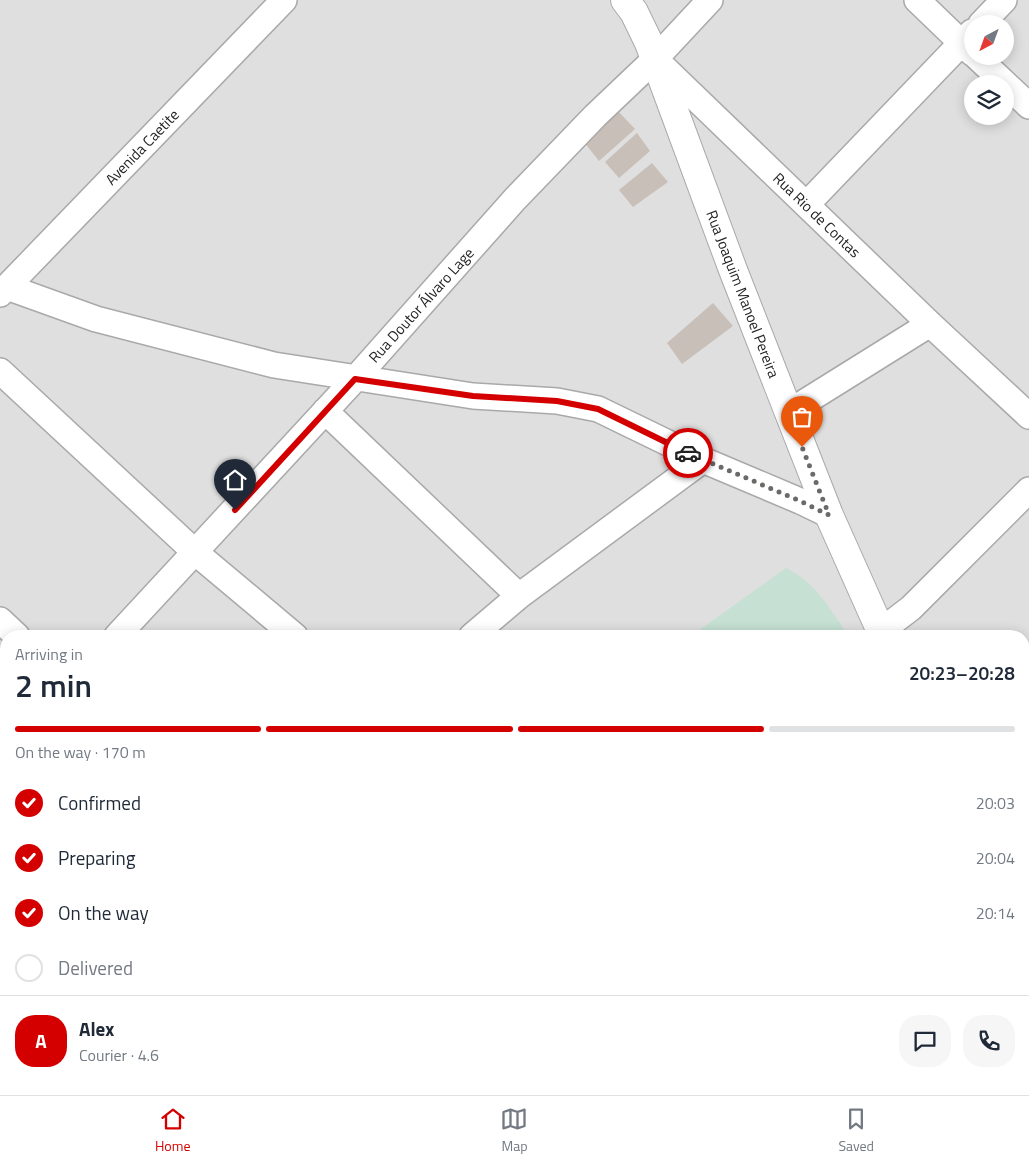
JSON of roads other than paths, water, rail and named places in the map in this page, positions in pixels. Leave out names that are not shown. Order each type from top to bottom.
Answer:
[{"type":"street","name":"Avenida Caetite","points":[[3,290],[284,0]]},
{"type":"street","name":"Rua Rio de Contas","points":[[625,0],[634,12],[655,59],[930,324],[1029,416]]},
{"type":"street","name":"Rua Doutor Álvaro Lage","points":[[123,630],[355,379],[516,199],[596,116],[655,59],[710,0]]},
{"type":"street","points":[[917,0],[964,40]]},
{"type":"street","points":[[990,15],[1004,0]]},
{"type":"street","points":[[807,204],[964,53]]},
{"type":"street","name":"Rua Joaquim Manoel Pereira","points":[[655,59],[829,515],[880,630]]},
{"type":"street","points":[[989,65],[1029,106]]},
{"type":"street","points":[[3,290],[106,321],[274,365],[473,396],[557,401],[598,409],[702,460],[829,515]]},
{"type":"street","points":[[789,412],[930,324]]},
{"type":"street","points":[[0,371],[196,553],[288,630]]},
{"type":"street","points":[[325,411],[519,596]]},
{"type":"street","points":[[479,630],[519,596],[702,460]]},
{"type":"street","points":[[887,630],[912,608],[1029,490]]},
{"type":"street","points":[[0,620],[11,630]]}]
